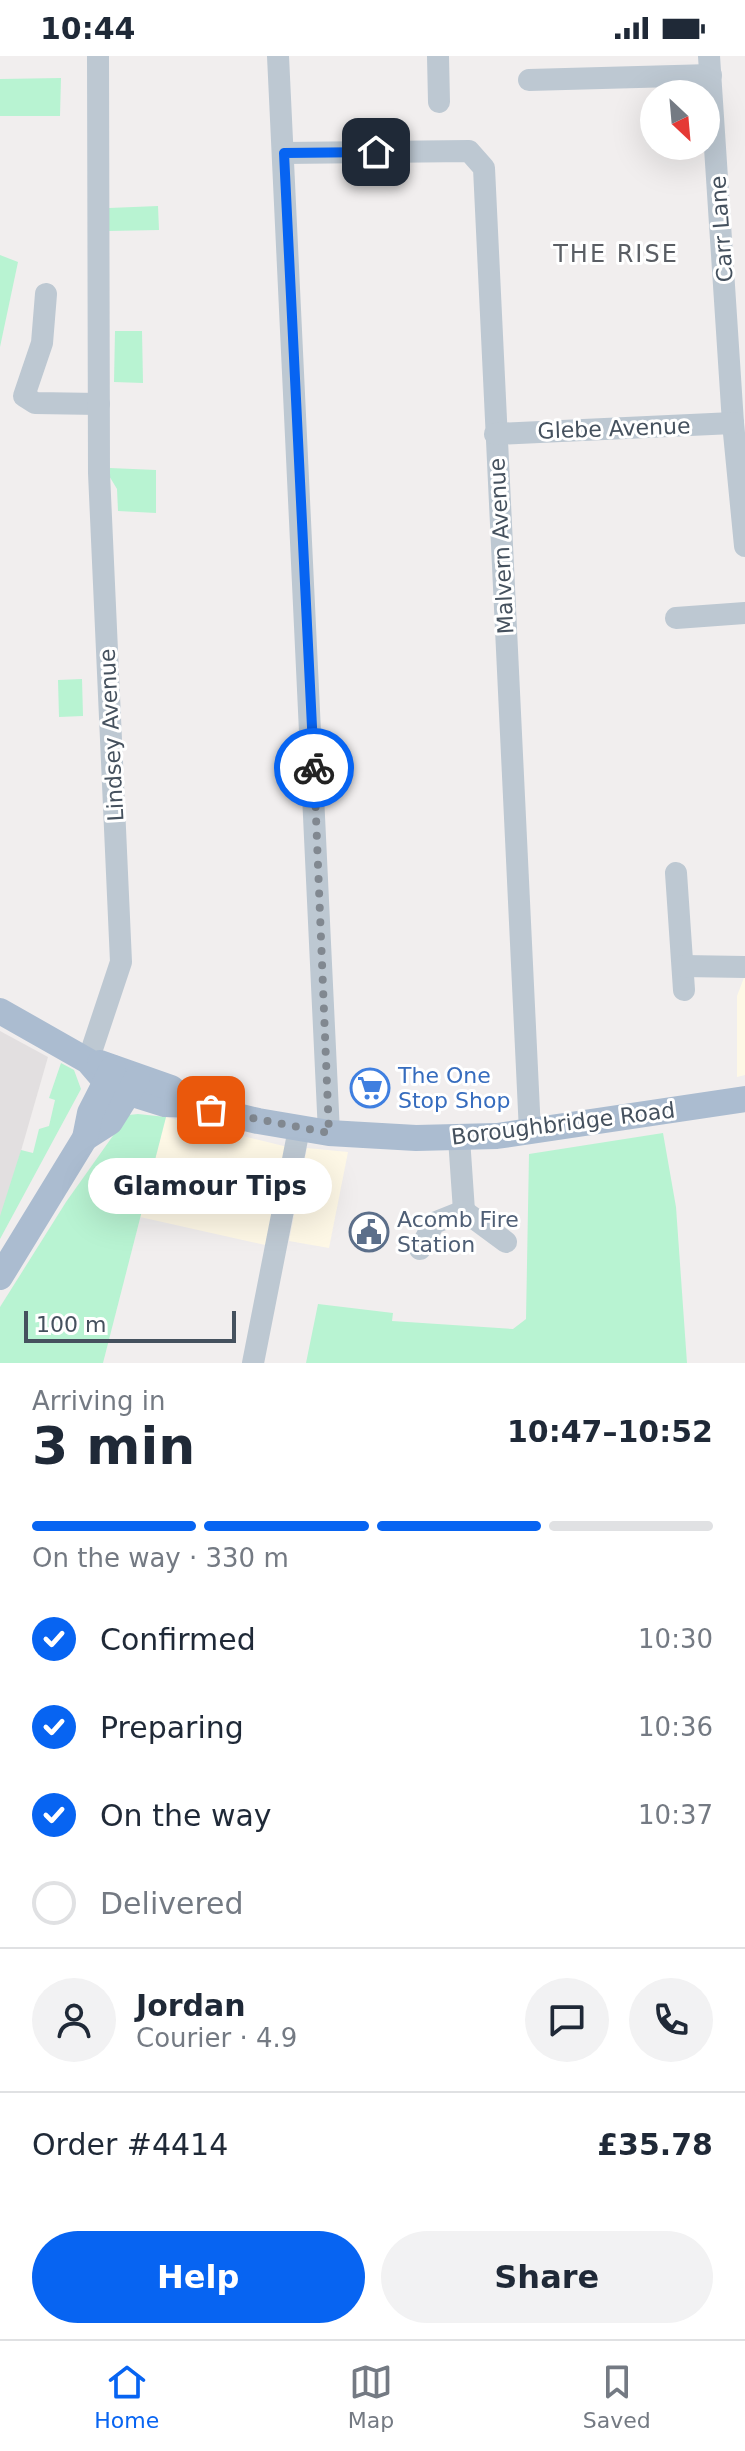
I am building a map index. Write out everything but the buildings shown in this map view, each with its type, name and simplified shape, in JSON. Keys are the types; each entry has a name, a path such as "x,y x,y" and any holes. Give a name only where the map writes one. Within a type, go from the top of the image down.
{"main road":[{"name":"Boroughbridge Road","path":"10,1016 110,1074 135,1084 165,1104 192,1105 329,1133 459,1138 530,1132 745,1099"},
{"path":"0,1277 85,1138 90,1113 110,1074"},
{"path":"85,1138 110,1122 135,1084"}],"street":[{"name":"Lindsey Avenue","path":"88,1061 121,962 103,585 98,56"},
{"path":"278,56 329,1133"},
{"path":"438,56 439,102"},
{"path":"578,56 579,79"},
{"path":"529,80 579,79 710,65"},
{"name":"Carr Lane","path":"710,65 733,423 745,546"},
{"name":"Malvern Avenue","path":"284,153 469,151 484,168 530,1132"},
{"path":"46,294 42,343 17,390 35,403 99,404"},
{"name":"Glebe Avenue","path":"495,434 733,423"},
{"path":"676,618 745,613"},
{"path":"676,873 684,990"},
{"path":"684,966 745,967"},
{"path":"253,1363 299,1129"},
{"path":"459,1138 464,1211 506,1242"},
{"path":"420,1249 434,1223 464,1211"}],"shaded area":[{"path":"745,975 745,1075 737,1077 737,996"},
{"path":"0,1031 48,1057 0,1224"},
{"path":"166,1117 292,1148 270,1246 140,1217"},
{"path":"307,1148 348,1152 329,1248 289,1241"}],"green space":[{"path":"61,78 60,116 0,116 0,79"},
{"path":"158,206 159,230 109,231 109,208"},
{"path":"0,255 18,262 0,347"},
{"path":"115,331 142,331 143,383 114,382"},
{"path":"110,468 156,470 156,513 118,511 117,489 108,474"},
{"path":"82,679 83,716 59,717 58,680"},
{"path":"61,1063 74,1070 81,1089 0,1239 0,1216 21,1150 33,1153 39,1129 49,1126 55,1100 49,1098"},
{"path":"129,1115 166,1117 103,1363 0,1363 0,1307 66,1202 122,1123"},
{"path":"663,1133 676,1207 687,1363 306,1363 318,1304 393,1313 392,1321 513,1329 526,1319 529,1154"}],"way so far":[{"path":"211,1110 329,1133 314,768"}],"place":[{"name":"The One Stop Shop","path":"370,1088"},
{"name":"Glamour Tips","path":"211,1110"},
{"name":"Acomb Fire Station","path":"369,1232"}],"district":[{"name":"THE RISE","path":"616,254"}],"route":[{"path":"314,768 284,153 376,152"}]}
